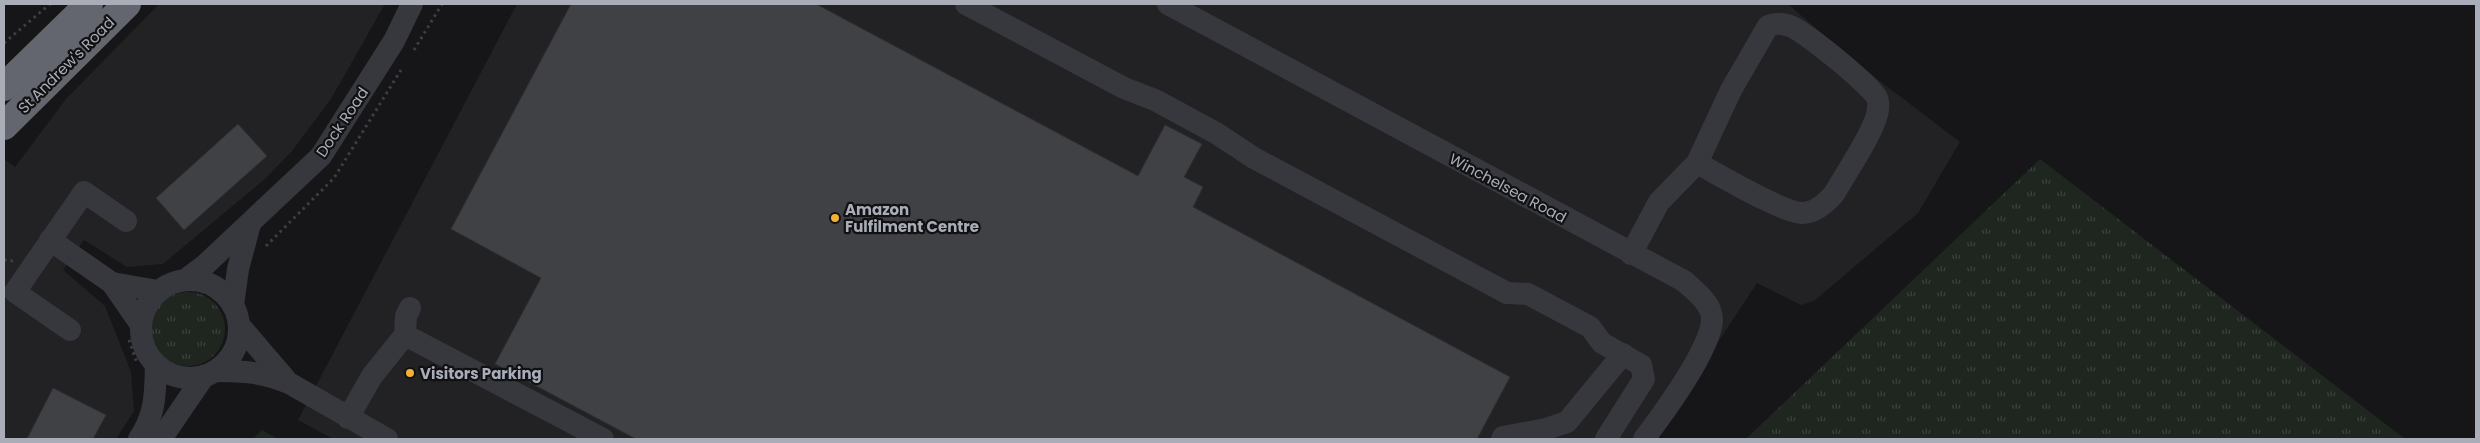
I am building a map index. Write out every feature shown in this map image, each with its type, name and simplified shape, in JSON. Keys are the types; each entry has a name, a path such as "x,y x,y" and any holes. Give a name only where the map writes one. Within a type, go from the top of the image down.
{"highway":[{"name":"St Andrew's Road","path":"4,87 89,4"},
{"name":"St Andrew's Road","path":"4,126 128,4"}],"street":[{"name":"Dock Road","path":"184,280 205,265 321,156 394,41 412,4"},
{"path":"966,4 1124,88 1155,100 1216,133 1254,158 1507,293 1528,294 1590,327 1602,343 1641,365 1644,379 1606,439"},
{"name":"Winchelsea Road","path":"1168,4 1684,281 1701,296 1709,310 1712,321 1702,348 1691,370 1644,439"},
{"path":"1631,254 1659,202 1697,163 1732,90 1768,26 1777,22 1791,26 1814,42 1870,88 1878,99 1878,112 1869,133 1834,194 1816,210 1802,213 1785,209 1697,163"},
{"path":"70,330 15,292 84,192 126,222"},
{"path":"161,439 210,374 231,357 239,336 236,315 238,268 250,224"},
{"path":"50,240 112,283 158,291"},
{"name":"Dock Road","path":"134,328 158,291 170,283 184,280 199,280 213,285 224,294 236,315"},
{"path":"112,283 144,346 155,399 151,419 139,439"},
{"path":"348,418 372,376 405,335 406,316 410,308"},
{"path":"236,315 268,361 289,383"},
{"path":"405,335 603,439"},
{"path":"1502,439 1503,437 1546,429 1567,422 1623,354"},
{"path":"147,365 187,378 210,374 259,372 289,383 387,439"}],"path":[{"path":"4,43 50,4"},
{"path":"4,260 20,262 31,269"},
{"path":"134,328 147,365"}],"shaded area":[{"path":"159,4 385,4 331,99 292,151 265,179 163,264 127,267 84,240 63,270 105,306 131,372 134,411 116,439 4,439 4,159 15,167 66,99"},
{"path":"517,4 1788,4 1851,59 1960,142 1918,213 1814,301 1801,305 1757,283 1654,439 333,439 298,420"}],"green space":[{"path":"2040,159 2405,439 1746,439"},
{"path":"188,292 209,298 219,308 225,329 219,350 209,360 188,366 167,360 157,350 151,329 157,308 167,298"},
{"path":"262,430 278,439 253,439"}],"building":[{"name":"Amazon Fulfilment Centre","path":"571,4 816,4 1138,176 1165,125 1202,144 1184,177 1203,187 1193,207 1510,377 1477,439 636,439 495,364 541,278 451,229"},
{"path":"238,124 267,156 184,230 156,198"},
{"path":"53,388 106,415 93,439 27,439"}],"place":[{"name":"Amazon Fulfilment Centre","path":"835,218"},
{"name":"Visitors Parking","path":"410,373"}]}
